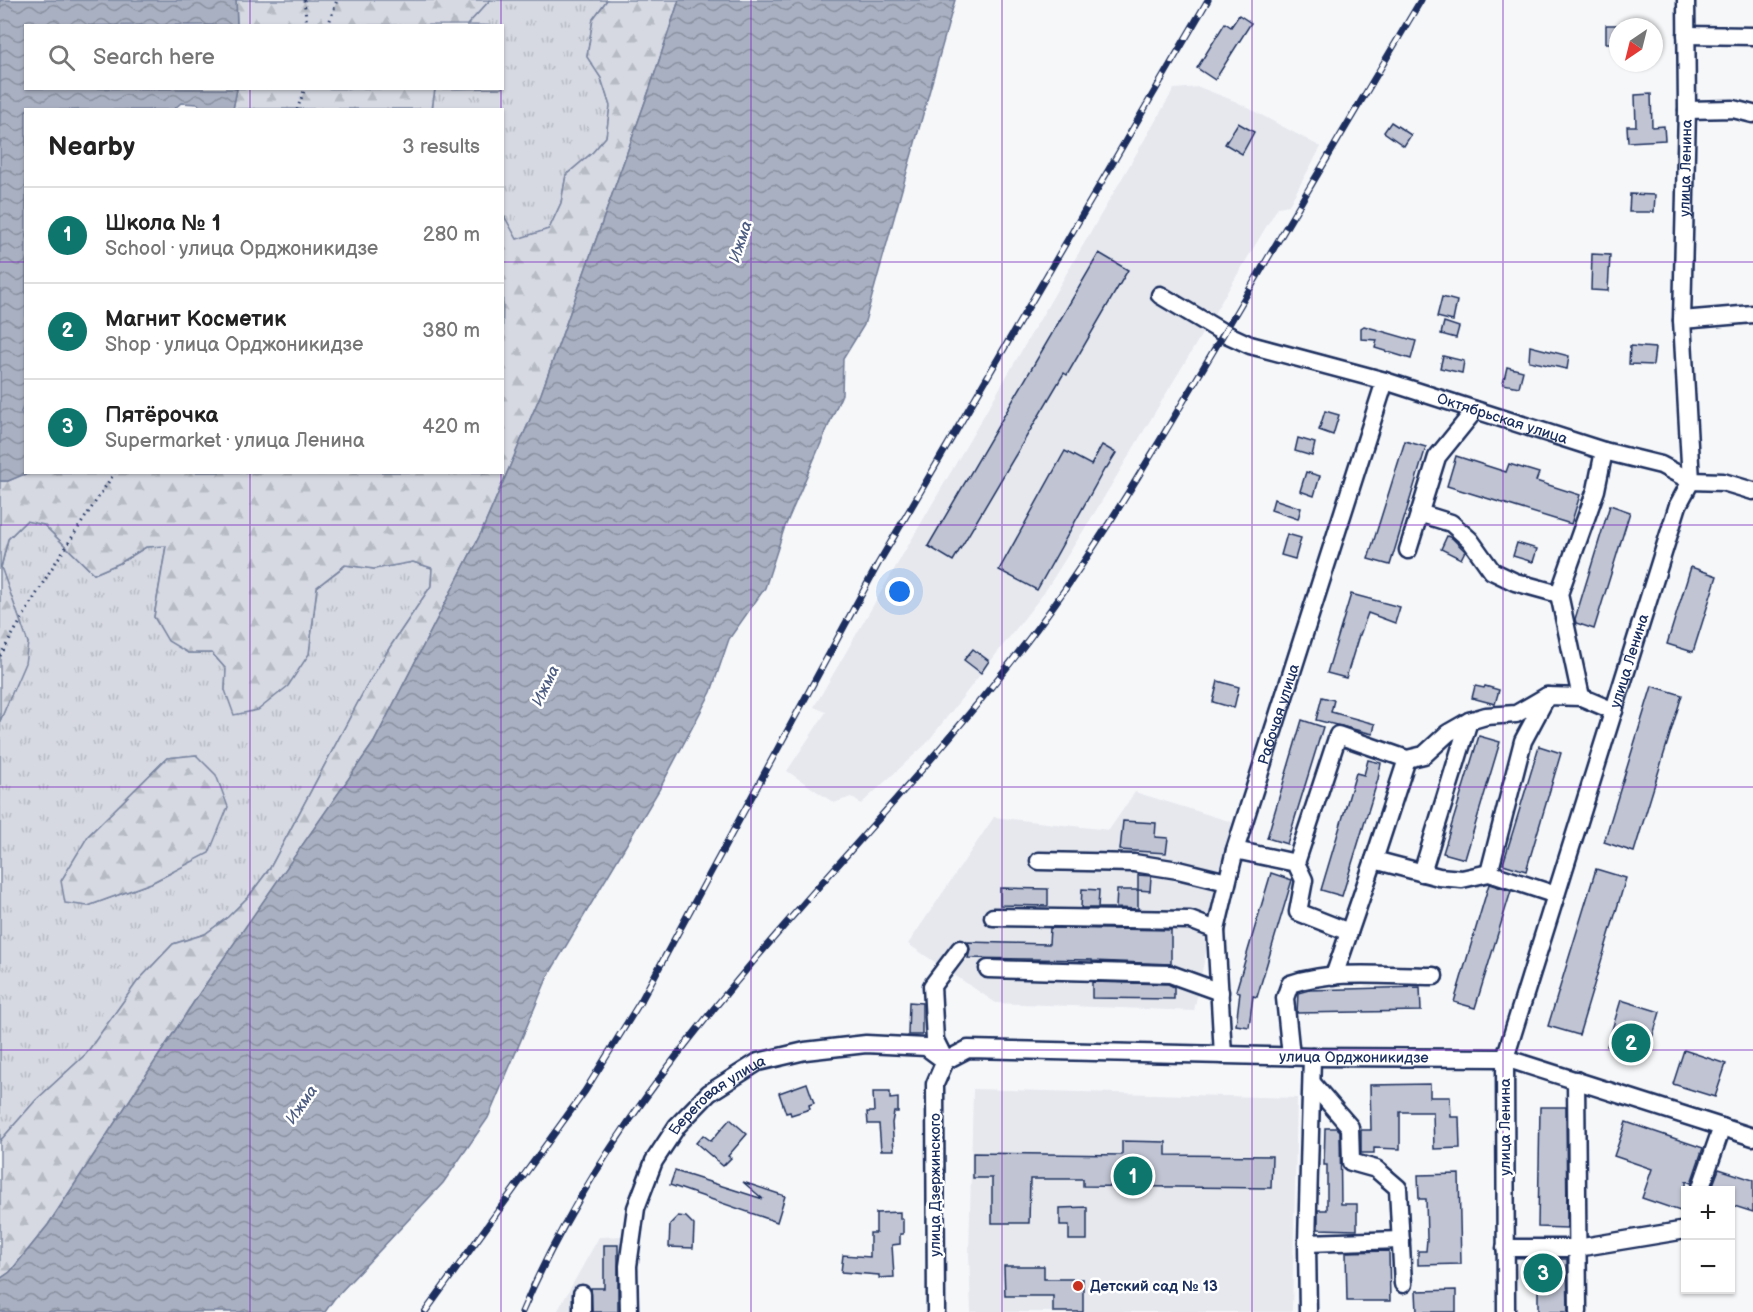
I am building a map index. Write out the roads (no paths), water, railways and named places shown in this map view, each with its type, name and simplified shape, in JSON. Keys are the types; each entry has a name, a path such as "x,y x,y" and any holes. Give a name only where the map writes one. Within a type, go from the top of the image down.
{"street":[{"name":"улица Ленина","path":"1506,1312 1505,1058 1678,505 1691,481 1683,320 1687,110 1686,0"},
{"path":"1686,35 1753,36"},
{"path":"1687,110 1734,109 1753,114"},
{"name":"Октябрьская улица","path":"1160,295 1224,333 1250,345 1385,381 1604,451 1661,465 1691,481 1723,482 1753,491"},
{"path":"1683,320 1753,314"},
{"name":"Рабочая улица","path":"1223,1055 1216,930 1227,882 1235,850 1385,381"},
{"path":"1408,550 1437,457 1475,410"},
{"path":"1581,697 1559,594 1596,490 1604,451"},
{"path":"1419,513 1451,522 1470,540 1492,571 1515,582 1559,594"},
{"path":"1349,932 1298,912 1304,880 1296,863 1338,735 1407,759 1424,755 1448,734 1469,721 1486,716 1516,714 1547,696 1581,697 1614,711"},
{"path":"1489,873 1523,741 1547,696"},
{"path":"1422,873 1469,721"},
{"path":"1334,976 1407,759"},
{"path":"1235,850 1296,863"},
{"path":"1374,860 1438,877 1462,879 1489,873 1556,895"},
{"path":"1039,861 1134,863 1178,870 1227,882"},
{"path":"993,917 1190,920 1216,930"},
{"path":"945,1061 935,1040 933,986 960,949"},
{"path":"988,969 1170,974 1220,992"},
{"path":"1291,1056 1285,998 1290,984 1306,979 1334,976 1434,976"},
{"name":"Береговая улица","path":"629,1312 628,1266 636,1208 654,1161 677,1126 710,1093 758,1062 805,1051 866,1044 926,1047 945,1061"},
{"name":"улица Орджоникидзе","path":"945,1061 968,1049 1312,1057 1505,1058 1753,1137"},
{"path":"1308,1312 1307,1243 1312,1057"},
{"name":"улица Дзержинского","path":"936,1312 935,1084 945,1061"},
{"path":"1576,1080 1578,1312"},
{"path":"1311,1083 1350,1127 1351,1162 1376,1169 1398,1188 1403,1284"},
{"path":"1702,1186 1722,1127"},
{"path":"1505,1248 1577,1248 1681,1231"},
{"path":"1307,1243 1401,1239"},
{"path":"582,1294 582,1312"}],"water":[{"path":"0,0 236,0 237,24 24,24 24,90 237,90 233,108 200,108 198,104 181,103 175,108 24,108 24,405 21,412 24,417 26,474 8,481 0,481"},
{"name":"Ижма","path":"679,0 955,0 864,325 843,359 842,394 784,529 765,588 729,639 711,692 659,790 548,976 488,1118 443,1183 334,1299 325,1312 0,1312 0,1279 10,1272 48,1225 201,991 374,742 482,531 541,394"}],"railway":[{"path":"425,1312 585,1091 642,999 878,564 1208,0"},
{"path":"522,1312 571,1214 629,1122 693,1034 979,702 1070,583 1158,444 1421,0"}],"place":[{"name":"Магнит Косметик","path":"1631,1043"},
{"name":"Школа № 1","path":"1133,1176"},
{"name":"Пятёрочка","path":"1543,1273"},
{"name":"Детский сад № 13","path":"1078,1286"}]}
